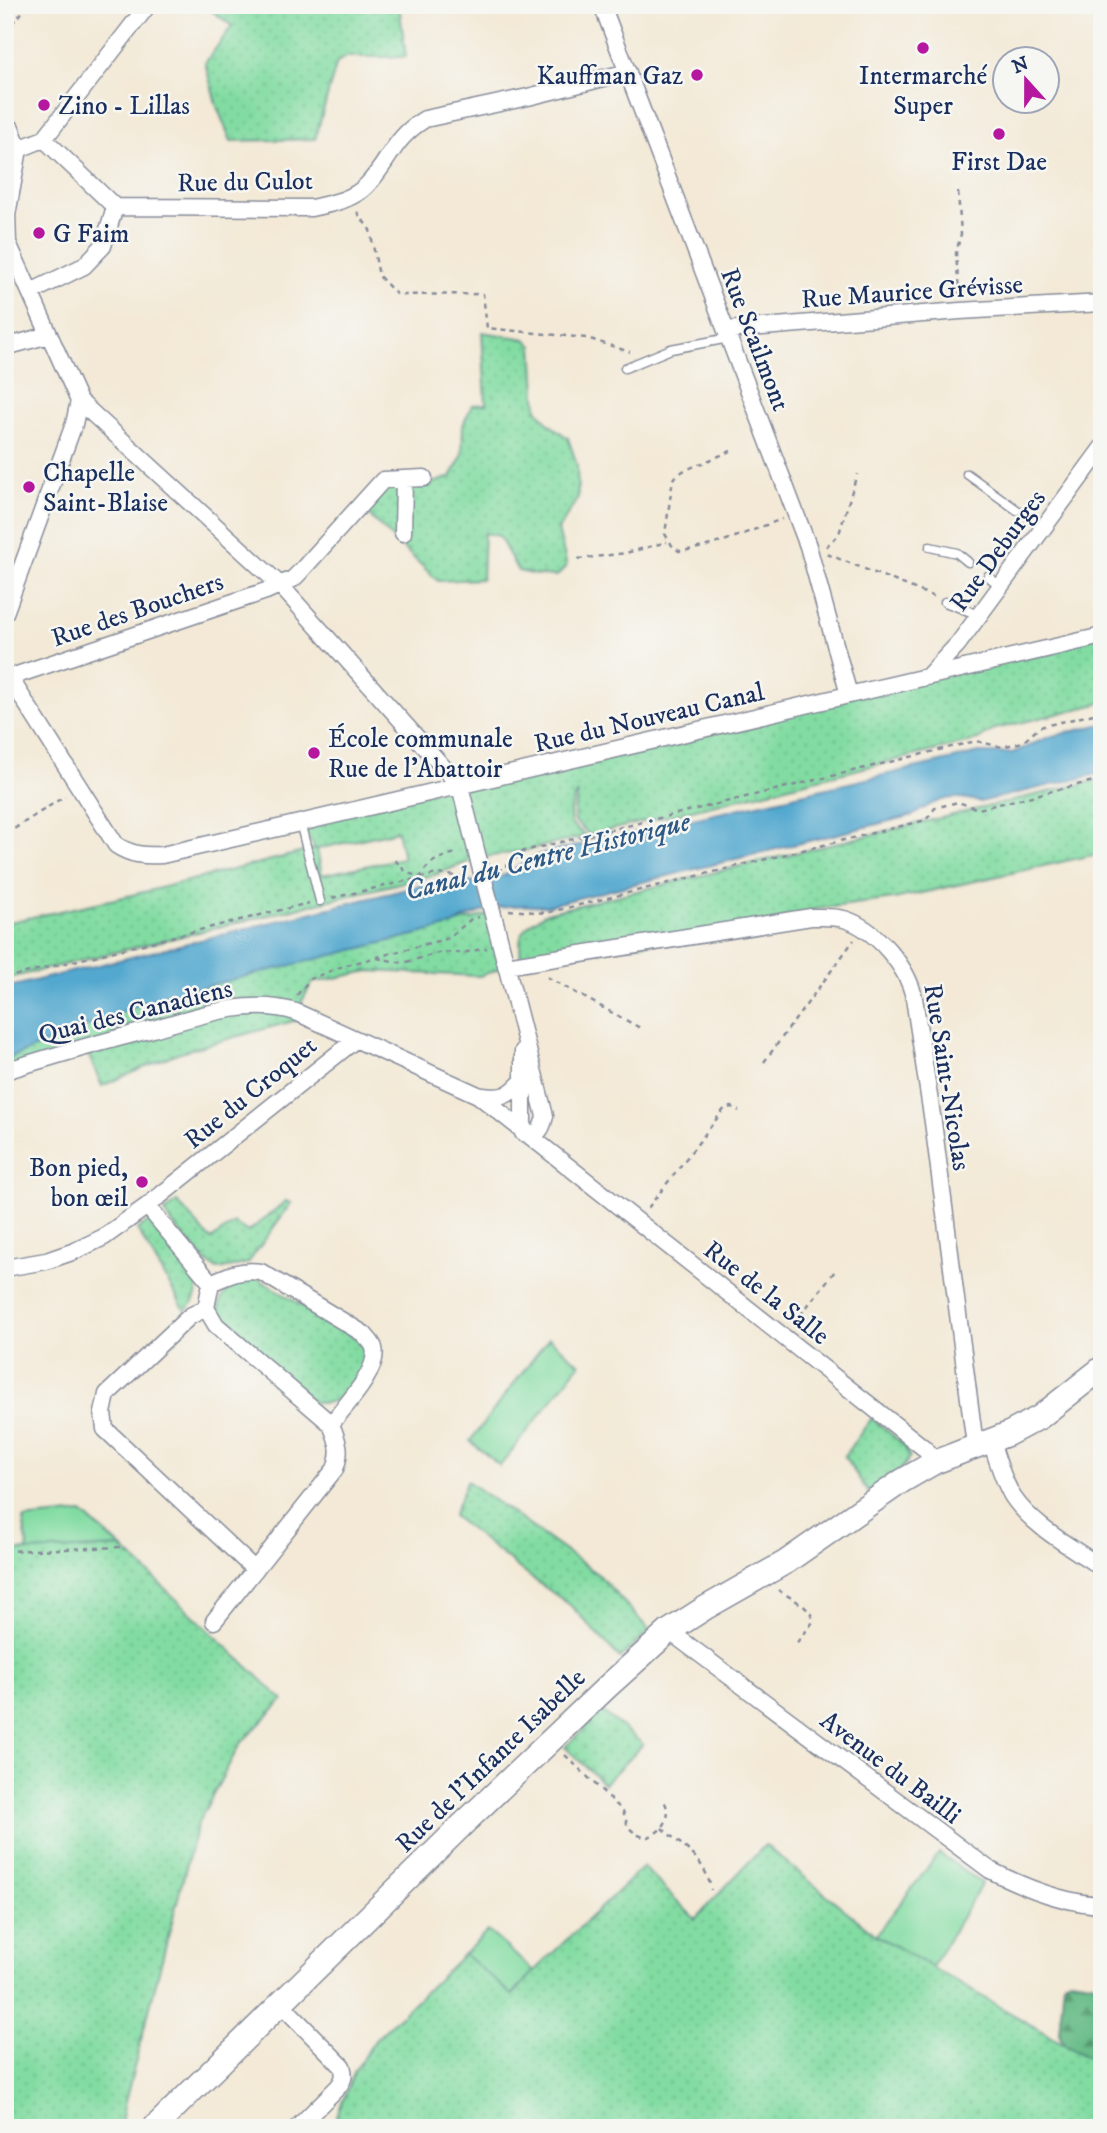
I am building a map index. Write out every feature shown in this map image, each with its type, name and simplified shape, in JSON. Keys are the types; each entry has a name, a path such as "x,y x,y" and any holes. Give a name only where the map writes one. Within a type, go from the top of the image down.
{"street":[{"path":"19,149 44,139 148,5"},
{"name":"Rue Scailmont","path":"602,5 808,547 849,695"},
{"name":"Rue du Culot","path":"115,207 311,208 337,202 367,185 399,140 425,119 628,72"},
{"path":"5,124 12,128 19,149 6,215 11,267 31,292 79,401 279,585 460,786"},
{"path":"31,292 85,266 103,246 115,207 44,139"},
{"name":"Rue Maurice Grévisse","path":"728,334 960,311 1102,303"},
{"path":"5,347 49,335"},
{"path":"5,613 74,424 79,401"},
{"name":"Rue Deburges","path":"926,677 951,652 1001,587 1036,524 1102,448"},
{"name":"Rue des Bouchers","path":"7,678 266,592 293,579 383,480 424,478"},
{"path":"403,533 404,479"},
{"name":"Rue du Nouveau Canal","path":"7,678 116,845 134,854 162,855 1102,636"},
{"name":"Rue de la Salle","path":"460,786 490,921 506,966 552,1141 565,1165"},
{"name":"Rue Saint-Nicolas","path":"506,966 811,917 844,919 870,934 894,957 913,990 983,1443 1022,1509 1044,1528 1102,1568"},
{"name":"Quai des Canadiens","path":"5,1070 85,1046 231,1009 286,1009 355,1040"},
{"name":"Rue de la Salle","path":"522,1034 523,1133 924,1448 935,1462"},
{"name":"Rue du Croquet","path":"5,1268 46,1261 104,1237 147,1206 355,1040 478,1095 523,1133"},
{"path":"478,1095 505,1097 523,1080"},
{"path":"523,1133 538,1133 545,1116"},
{"path":"147,1206 211,1283"},
{"path":"211,1283 236,1272 261,1272 364,1334 374,1345 375,1359 372,1370 331,1424"},
{"path":"211,1283 206,1307 216,1325 331,1424 340,1456 335,1469 214,1621"},
{"path":"206,1307 190,1317 107,1394 103,1413 105,1429 255,1570"},
{"name":"Rue de l'Infante Isabelle","path":"154,2128 550,1741 669,1631 829,1534 902,1481 935,1462 1022,1427 1040,1417 1102,1368"},
{"name":"Avenue du Bailli","path":"669,1631 990,1870 1059,1898 1102,1905"},
{"path":"280,2003 342,2066 344,2073 338,2087 297,2128"}],"lane":[{"path":"625,368 671,349 728,334"},
{"path":"967,474 1017,510"},
{"path":"930,547 957,553 968,562"},
{"path":"988,576 1001,587"},
{"path":"946,602 979,615"},
{"path":"300,822 320,901"}],"path":[{"path":"5,31 29,5"},
{"path":"958,192 961,234 956,253 960,311"},
{"path":"349,197 370,230 379,275 397,295 483,294 487,328 587,338 650,358"},
{"path":"732,451 683,471 673,479 665,534 668,542 679,551 718,543 796,514"},
{"path":"857,474 839,534 821,552 946,602"},
{"path":"578,559 626,553 668,542"},
{"path":"490,872 503,869 524,851 976,741 1002,747 1023,742 1040,727 1102,712"},
{"path":"510,909 546,913 926,820 935,808 958,802 978,809 1102,779"},
{"path":"6,834 79,787"},
{"path":"421,877 425,867 435,859 476,851"},
{"path":"396,860 407,873 421,877"},
{"path":"5,978 421,877 437,874 464,878 477,875"},
{"path":"286,1009 310,979 343,967 449,938 471,919 490,921"},
{"path":"764,1062 863,929"},
{"path":"374,958 403,963 442,952 462,953 500,945"},
{"path":"546,976 642,1029"},
{"path":"638,1221 725,1108 732,1107 739,1111"},
{"path":"783,1337 835,1271"},
{"path":"5,1551 121,1547"},
{"path":"764,1575 770,1584 812,1614 813,1622 795,1645"},
{"path":"550,1741 623,1811 628,1827 636,1834 646,1838 662,1828 669,1817 664,1801"},
{"path":"662,1828 702,1864 709,1879 710,1890"}],"green space":[{"path":"204,5 399,5 406,57 346,57 337,62 315,139 231,141 217,107 205,63 232,26"},
{"path":"482,332 526,339 533,346 537,409 549,424 568,438 577,465 578,498 558,530 567,566 557,576 518,571 499,536 484,533 482,579 438,581 360,507 382,487 433,483 451,477 462,456 463,425 472,405 486,404"},
{"path":"1102,635 1102,703 995,729 978,740 590,835 575,822 574,810 578,794 575,795 570,811 571,824 586,836 524,851 478,858 437,874 5,979 5,923 124,897 315,849 300,822","holes":["397,831 403,858 322,875 317,849"]},
{"path":"1102,779 1102,853 894,899 816,909 811,917 521,963 520,944 523,932 530,923 546,913"},
{"path":"492,914 506,966 480,976 369,971 312,983 296,1012 308,1017 177,1053 102,1086 85,1047 5,1071 5,1060 154,999"},
{"path":"286,1201 291,1203 248,1263 223,1269 206,1262 164,1213 177,1202 211,1240 234,1223 248,1232"},
{"path":"152,1220 194,1272 197,1293 193,1303 185,1311 137,1229"},
{"path":"248,1278 257,1278 357,1339 364,1350 366,1363 351,1386 339,1398 324,1403 314,1402 221,1320 221,1300 235,1284"},
{"path":"549,1338 580,1364 500,1466 470,1441"},
{"path":"872,1418 903,1444 910,1457 903,1467 868,1492 844,1456"},
{"path":"467,1481 600,1576 650,1631 620,1658 570,1605 453,1516"},
{"path":"82,1513 121,1547 28,1551 23,1519"},
{"path":"121,1547 283,1700 240,1744 197,1825 120,2128 5,2128 5,1551"},
{"path":"602,1711 643,1744 604,1784 565,1747"},
{"path":"765,1845 876,1935 1102,2066 1102,2128 332,2128 355,2070 376,2039 464,1954 513,1995 534,1971 643,1867 695,1919"},
{"path":"939,1853 982,1883 932,1967 876,1935"},
{"path":"488,1931 534,1971 512,1995 464,1954"},
{"path":"1071,1979 1102,1984 1102,2066 1064,2044 1059,2033 1064,1982"}],"water":[{"name":"Canal du Centre Historique","path":"1102,724 1102,773 980,802 962,798 946,799 914,815 546,906 520,905 486,910 451,926 154,999 5,1060 5,988 435,882 459,885 505,875 537,855 979,753 1012,753 1049,737"}],"place":[{"name":"Intermarché Super","path":"923,48"},
{"name":"Kauffman Gaz","path":"697,75"},
{"name":"Zino - Lillas","path":"44,105"},
{"name":"First Dae","path":"999,134"},
{"name":"G Faim","path":"39,233"},
{"name":"Chapelle Saint-Blaise","path":"29,487"},
{"name":"École communale Rue de l'Abattoir","path":"314,753"},
{"name":"Bon pied, bon œil","path":"142,1182"}]}
